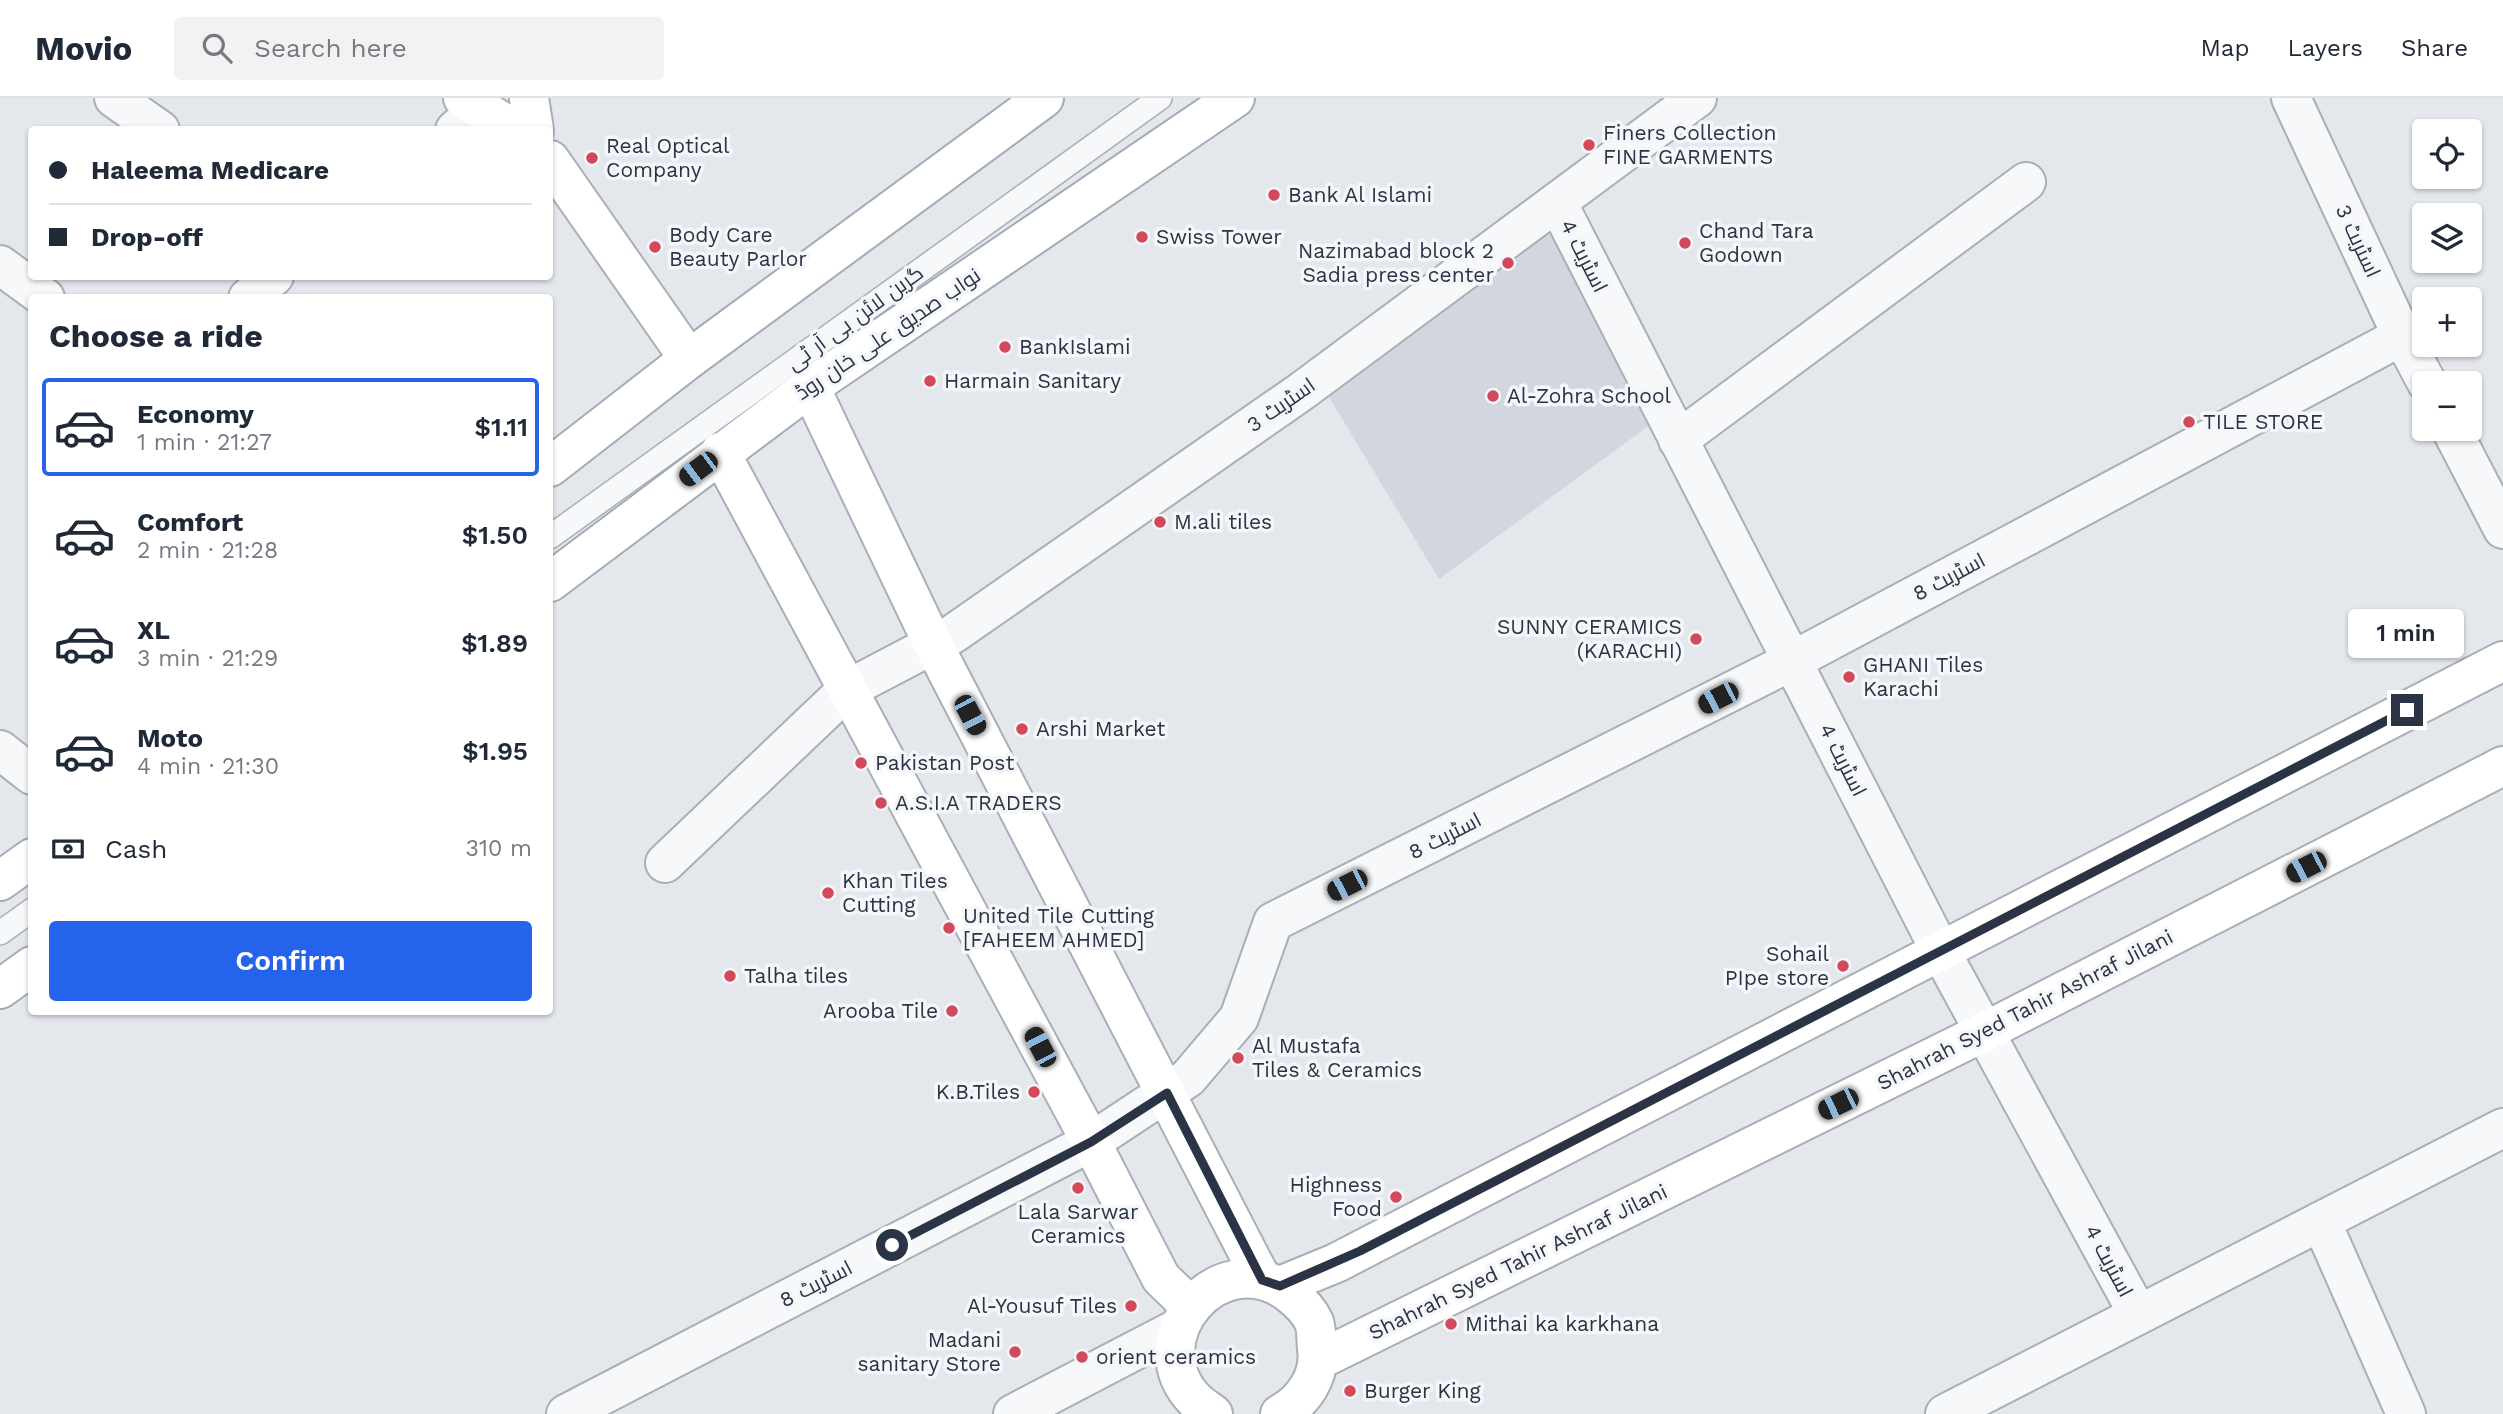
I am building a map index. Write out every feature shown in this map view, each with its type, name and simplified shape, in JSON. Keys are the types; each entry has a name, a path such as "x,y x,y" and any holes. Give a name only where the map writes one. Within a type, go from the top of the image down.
{"street":[{"path":"114,98 154,126"},
{"path":"530,98 534,126"},
{"path":"553,465 689,359 1044,98"},
{"name":"نواب صدیق علی خان روڈ","path":"553,580 810,387 1235,98"},
{"name":"اسٹریٹ 3","path":"665,863 848,689 964,626 1310,385 1697,98"},
{"name":"اسٹریٹ 3","path":"2291,98 2421,371"},
{"path":"466,112 505,126"},
{"path":"553,164 689,359"},
{"path":"1678,440 2026,182"},
{"name":"اسٹریٹ 4","path":"1557,202 1941,952 2138,1314"},
{"path":"0,265 40,294"},
{"path":"253,294 269,280"},
{"name":"اسٹریٹ 8","path":"566,1414 1091,1142 1167,1093 1188,1078 1239,1018 1273,922 1792,661 2403,336"},
{"path":"810,387 933,644 1167,1093 1271,1283 1300,1301 1314,1323 1319,1360 1311,1384 1293,1413"},
{"path":"2457,441 2503,529"},
{"path":"720,452 1184,1317 1175,1353 1180,1378 1195,1401 1213,1414"},
{"path":"1013,1414 1184,1317 1213,1287 1237,1279 1271,1283 1336,1263 2503,661"},
{"path":"0,750 28,772"},
{"name":"Shahrah Syed Tahir Ashraf Jilani","path":"1319,1360 1986,1031 2503,766"},
{"path":"0,881 28,861"},
{"path":"0,989 28,969"},
{"path":"1944,1414 2503,1128"},
{"path":"2321,1221 2406,1414"}],"lane":[{"name":"گرین لائن بی آر ٹی","path":"553,535 1160,98"},
{"path":"0,933 28,913"}],"shaded area":[{"name":"Al-Zohra School","path":"1557,202 1665,414 1439,579 1318,379"}],"place":[{"name":"Finers Collection FINE GARMENTS","path":"1589,145"},
{"name":"Real Optical Company","path":"592,158"},
{"name":"Bank Al Islami","path":"1274,195"},
{"name":"Swiss Tower","path":"1142,237"},
{"name":"Chand Tara Godown","path":"1685,243"},
{"name":"Body Care Beauty Parlor","path":"655,247"},
{"name":"Nazimabad block 2 Sadia press center","path":"1508,263"},
{"name":"BankIslami","path":"1005,347"},
{"name":"Harmain Sanitary","path":"930,381"},
{"name":"Al-Zohra School","path":"1493,396"},
{"name":"TILE STORE","path":"2189,422"},
{"name":"M.ali tiles","path":"1160,522"},
{"name":"SUNNY CERAMICS (KARACHI)","path":"1696,639"},
{"name":"GHANI Tiles Karachi","path":"1849,677"},
{"name":"Arshi Market","path":"1022,729"},
{"name":"Pakistan Post","path":"861,763"},
{"name":"A.S.I.A TRADERS","path":"881,803"},
{"name":"Khan Tiles Cutting","path":"828,893"},
{"name":"United Tile Cutting [FAHEEM AHMED]","path":"949,928"},
{"name":"Sohail PIpe store","path":"1843,966"},
{"name":"Talha tiles","path":"730,976"},
{"name":"Arooba Tile","path":"952,1011"},
{"name":"Al Mustafa Tiles & Ceramics","path":"1238,1058"},
{"name":"K.B.Tiles","path":"1034,1092"},
{"name":"Lala Sarwar Ceramics","path":"1078,1188"},
{"name":"Highness Food","path":"1396,1197"},
{"name":"Al-Yousuf Tiles","path":"1131,1306"},
{"name":"Mithai ka karkhana","path":"1451,1324"},
{"name":"Madani sanitary Store","path":"1015,1352"},
{"name":"orient ceramics","path":"1082,1357"},
{"name":"Burger King","path":"1350,1391"}],"route":[{"path":"892,1245 1091,1142 1167,1093 1262,1280 1280,1286 1360,1251 2407,710"}]}
